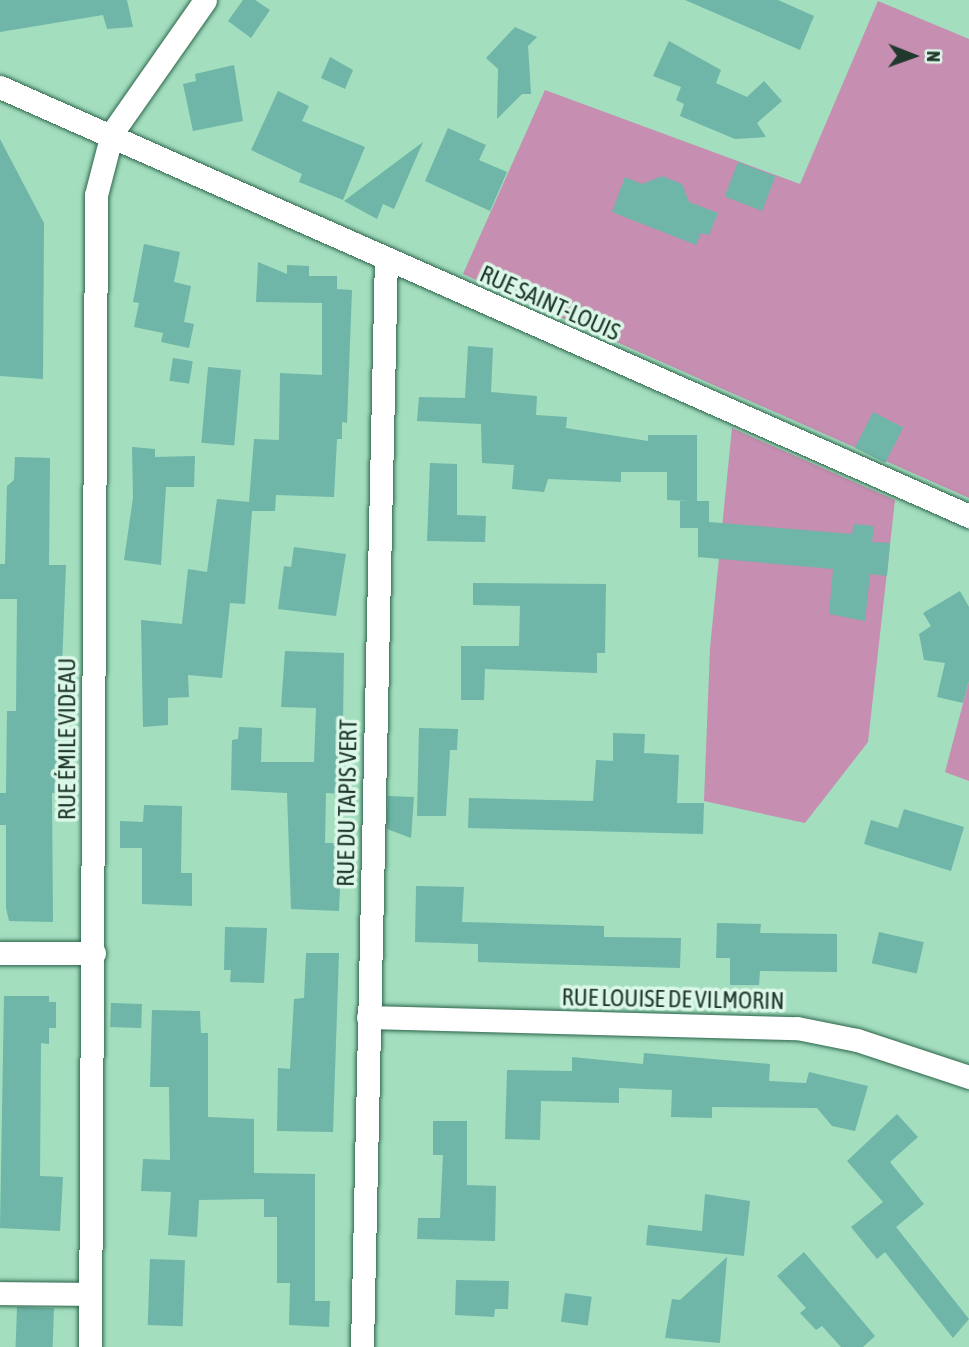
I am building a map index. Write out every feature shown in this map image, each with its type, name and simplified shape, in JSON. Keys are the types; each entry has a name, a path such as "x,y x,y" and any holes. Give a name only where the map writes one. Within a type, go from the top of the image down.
{"street":[{"path":"112,133 205,0"},
{"name":"RUE SAINT-LOUIS","path":"0,87 112,133 386,260 969,516"},
{"name":"RUE ÉMILE VIDEAU","path":"90,1347 96,195 112,133"},
{"name":"RUE DU TAPIS VERT","path":"362,1347 386,260"},
{"path":"0,953 94,953"},
{"name":"RUE LOUISE DE VILMORIN","path":"368,1017 797,1028 857,1041 969,1077"},
{"path":"0,1293 89,1294"}],"shaded area":[{"path":"878,1 969,39 969,498 463,274 545,90 800,184"},
{"path":"732,428 895,500 868,742 805,823 704,801 710,648"},
{"path":"969,681 969,781 945,772"}],"building":[{"path":"0,0 127,0 133,27 107,29 103,15 0,32"},
{"path":"243,0 255,0 270,10 251,38 228,21"},
{"path":"685,0 778,0 814,16 800,50"},
{"path":"515,27 537,37 528,46 531,94 522,94 497,119 498,69 486,58"},
{"path":"669,41 721,70 716,83 747,97 764,81 782,101 757,123 766,137 735,139 680,116 684,104 676,100 681,87 653,76"},
{"path":"330,57 353,70 345,89 321,78"},
{"path":"234,65 243,121 193,131 183,84 196,81 195,74"},
{"path":"278,91 309,106 302,121 365,147 343,200 299,182 302,174 251,150"},
{"path":"448,128 486,145 479,160 507,172 490,211 425,181"},
{"path":"0,139 44,223 43,379 0,376"},
{"path":"423,142 394,209 383,204 377,219 344,201"},
{"path":"738,162 775,176 762,211 725,197"},
{"path":"662,176 682,184 689,202 718,213 709,235 701,233 696,245 612,212 625,177 642,184"},
{"path":"144,244 180,252 174,282 191,286 184,322 194,324 189,348 161,342 163,333 134,327 139,303 133,302"},
{"path":"258,262 287,274 287,265 309,266 309,276 337,276 337,289 352,290 347,423 342,422 342,439 337,439 334,497 276,495 275,511 252,511 245,604 230,603 222,678 188,675 189,697 168,698 168,725 143,727 141,620 182,624 188,569 207,572 217,499 249,502 254,439 279,440 280,373 322,375 322,303 256,302"},
{"path":"468,346 493,348 491,392 537,396 536,415 567,417 566,428 648,441 648,435 697,435 697,501 709,501 709,522 852,534 854,524 874,526 872,542 890,543 887,576 870,574 865,621 829,614 833,569 698,557 698,528 680,528 680,501 692,501 667,500 667,472 621,472 621,482 548,479 544,492 512,489 514,465 482,463 481,424 417,421 419,397 465,398"},
{"path":"173,358 193,361 189,384 169,381"},
{"path":"208,367 241,370 234,446 201,443"},
{"path":"873,412 903,427 885,463 855,448"},
{"path":"132,447 155,449 155,457 195,456 194,487 166,487 161,565 124,560 133,498"},
{"path":"15,457 50,458 49,565 66,565 57,793 52,793 53,922 9,921 6,908 6,825 0,825 0,793 6,793 7,711 16,711 17,599 0,599 0,564 5,564 7,486 14,480"},
{"path":"430,463 457,464 457,515 486,516 485,542 427,541"},
{"path":"294,547 346,554 336,616 278,609 284,566 291,567"},
{"path":"473,583 606,584 605,653 597,653 597,673 485,669 484,700 461,700 461,646 519,646 520,606 473,605"},
{"path":"960,591 969,607 969,681 963,703 937,697 945,663 924,660 919,634 931,626 923,613"},
{"path":"285,651 344,653 342,794 326,793 325,843 342,843 339,911 291,909 287,793 231,790 232,740 238,739 239,727 262,728 261,762 314,762 316,708 281,707"},
{"path":"419,728 458,729 457,750 450,750 446,816 417,816"},
{"path":"613,733 645,734 644,753 679,755 677,803 704,803 703,834 468,828 469,798 593,801 596,760 613,761"},
{"path":"388,796 414,797 411,838 387,829"},
{"path":"144,805 182,806 181,873 192,873 192,906 142,904 142,848 120,848 120,821 143,822"},
{"path":"904,809 964,827 951,871 864,844 871,820 898,828"},
{"path":"416,886 464,887 462,922 604,926 604,937 681,938 680,968 478,962 478,944 415,942"},
{"path":"717,923 761,924 760,933 837,934 837,972 760,971 759,985 730,985 730,958 716,958"},
{"path":"225,927 267,928 264,983 230,982 231,970 224,970"},
{"path":"879,932 924,942 917,974 872,963"},
{"path":"306,953 339,953 333,1132 277,1131 278,1068 290,1069 294,999 304,998"},
{"path":"4,996 49,996 49,1002 56,1002 56,1028 49,1028 49,1044 41,1043 40,1176 63,1177 60,1231 0,1228"},
{"path":"111,1003 142,1004 141,1028 110,1027"},
{"path":"152,1010 200,1011 201,1033 208,1033 208,1117 254,1119 254,1173 315,1174 315,1301 330,1301 329,1327 289,1325 290,1283 277,1283 277,1217 264,1217 264,1199 199,1200 197,1237 168,1235 171,1192 141,1191 143,1159 170,1160 169,1087 150,1087"},
{"path":"644,1053 770,1064 769,1081 806,1083 809,1072 868,1086 855,1131 832,1126 817,1108 712,1107 712,1118 671,1117 672,1090 619,1088 619,1103 541,1101 540,1140 505,1139 507,1070 572,1071 572,1057 643,1064"},
{"path":"897,1114 918,1137 890,1162 924,1204 896,1227 969,1319 953,1338 885,1252 877,1259 851,1227 883,1202 847,1161"},
{"path":"433,1121 467,1121 467,1185 496,1186 495,1241 417,1239 418,1218 440,1218 443,1155 433,1155"},
{"path":"705,1194 750,1201 744,1256 646,1245 648,1225 702,1231"},
{"path":"804,1252 875,1336 863,1347 841,1347 822,1326 816,1330 800,1313 806,1308 777,1276"},
{"path":"727,1257 720,1343 665,1338 672,1299 680,1300"},
{"path":"150,1259 185,1260 183,1326 148,1325"},
{"path":"456,1280 509,1281 508,1309 495,1309 494,1317 455,1315"},
{"path":"565,1293 592,1297 588,1325 561,1322"},
{"path":"17,1307 54,1308 53,1347 16,1347"}]}
